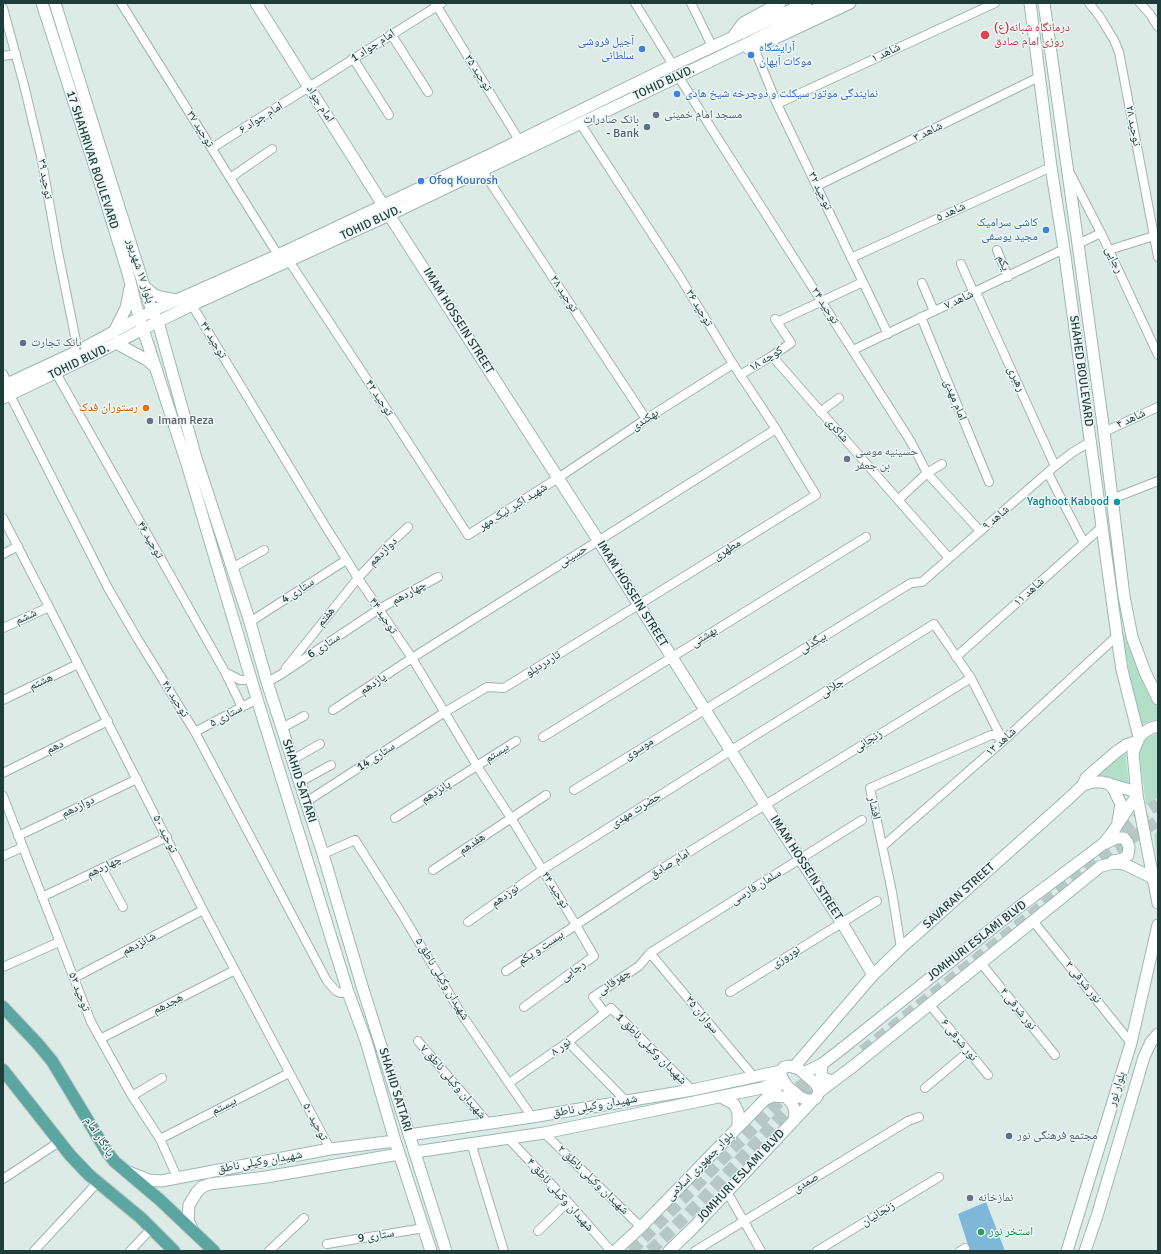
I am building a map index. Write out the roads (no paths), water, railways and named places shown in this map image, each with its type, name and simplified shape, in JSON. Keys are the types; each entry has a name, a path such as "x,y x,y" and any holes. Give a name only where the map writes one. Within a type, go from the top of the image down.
{"main road":[{"name":"17 SHAHRIVAR BOULEVARD","path":"42,3 101,186 143,329"},
{"name":"بلوار ۱۷ شهریور","path":"55,3 152,311"},
{"name":"امام جواد","path":"256,3 386,210"},
{"path":"733,37 743,23 780,3"},
{"name":"TOHID BLVD.","path":"5,387 56,373 192,305 289,261 519,140 712,46 806,3"},
{"path":"752,45 829,3"},
{"path":"752,45 850,3"},
{"name":"SHAHED BOULEVARD","path":"1030,3 1051,167 1103,526 1117,636 1122,670 1138,739"},
{"name":"SHAHED BOULEVARD","path":"1044,3 1104,432 1124,596 1132,637 1145,672 1158,699"},
{"name":"TOHID BLVD.","path":"5,387 78,351 139,317 176,300 278,255 482,170 740,47 752,45"},
{"name":"IMAM HOSSEIN STREET","path":"386,210 598,540 730,751 842,923 873,975"},
{"path":"114,332 126,308 129,278 132,274 136,274 139,269"},
{"path":"145,287 160,297 176,300"},
{"name":"SHAHID SATTARI","path":"152,311 158,322 164,349 196,458 250,622 267,682 323,854 362,986 446,1251"},
{"path":"164,349 168,327 179,312"},
{"name":"SHAHID SATTARI","path":"143,329 187,464 251,680 348,992 366,1041 399,1154 431,1251"},
{"path":"116,343 147,360 156,368"},
{"path":"1145,672 1158,680"},
{"name":"SAVARAN STREET","path":"799,1070 873,975 901,948 1083,785 1086,778 1116,752 1138,739 1146,730 1158,726"},
{"path":"1138,739 1133,753 1137,794 1158,903"},
{"path":"1083,785 1093,782 1108,783 1137,794"},
{"path":"1108,783 1114,788 1121,804 1117,825"},
{"name":"JOMHURI ESLAMI BLVD","path":"782,1077 784,1067 789,1066 799,1070 822,1064 1013,912 1103,844 1112,833 1137,794"},
{"path":"1101,866 1110,861 1123,859 1128,855 1129,850 1127,842 1124,838 1116,838 1103,844"},
{"path":"1101,866 1115,863 1124,864 1155,885"},
{"name":"JOMHURI ESLAMI BLVD","path":"669,1251 694,1227 816,1096 1101,866"},
{"name":"بلوار نور","path":"1068,1251 1131,1043 1158,925"},
{"path":"348,992 362,986"},
{"name":"یادگار امام","path":"3,1008 38,1042 52,1061 107,1152 115,1162 160,1200 214,1251"},
{"name":"بلوار نور","path":"1085,1251 1097,1216 1144,1057 1158,1034"},
{"path":"822,1064 822,1074 824,1078 831,1081 836,1079"},
{"path":"782,1077 792,1091 800,1097 807,1100 816,1096 816,1084 799,1070"},
{"path":"4,1072 70,1155 98,1182 152,1228 174,1251"},
{"name":"شهیدان وکیلی ناطق","path":"409,1135 532,1117 625,1100 692,1090 754,1077 782,1077"},
{"name":"شهیدان وکیلی ناطق","path":"415,1152 544,1133 721,1097 762,1088 782,1077"},
{"name":"بلوار جمهوری اسلامی","path":"616,1251 765,1099 782,1077"},
{"path":"765,1099 773,1096 786,1097 792,1103 795,1111 794,1120"},
{"path":"721,1097 734,1104 738,1112 738,1126"},
{"name":"شهیدان وکیلی ناطق","path":"126,1171 149,1180 161,1181 330,1150 395,1141"},
{"path":"369,1145 373,1151 372,1157 369,1160"},
{"name":"شهیدان وکیلی ناطق","path":"193,1231 188,1220 189,1205 202,1187 210,1184 266,1177 399,1154"}],"street":[{"name":"توحید ۳۷","path":"120,3 278,255"},
{"path":"635,3 673,65"},
{"path":"691,3 712,46"},
{"name":"شاهد ۱","path":"777,104 995,3"},
{"name":"توحید ۲۸","path":"1090,3 1114,40 1119,52 1156,236 1158,257"},
{"path":"1140,3 1150,14 1158,27"},
{"name":"امام جواد 1","path":"309,87 438,4"},
{"name":"توحید ۳۵","path":"438,4 519,140"},
{"name":"توحید ۳۹","path":"3,8 41,156 78,351"},
{"path":"391,34 428,92"},
{"name":"توحید ۳۲","path":"752,45 777,104 888,334"},
{"path":"3,56 16,54"},
{"path":"353,58 389,115"},
{"name":"توحید ۳۴","path":"678,76 911,442 927,473 980,531"},
{"name":"شاهد ۳","path":"817,186 1039,77"},
{"name":"امام جواد ۶","path":"212,148 309,87"},
{"name":"توحید ۳۶","path":"580,123 680,277 816,495"},
{"path":"230,178 272,149"},
{"name":"شاهد ۵","path":"851,258 1051,167"},
{"name":"رجایی","path":"1067,167 1101,233 1158,355"},
{"name":"توحید ۳۸","path":"482,170 646,419"},
{"path":"1078,244 1101,233"},
{"path":"1109,250 1156,236"},
{"name":"یکم","path":"997,250 1008,277"},
{"name":"شاهد ۷","path":"853,350 1064,250"},
{"name":"توحید ۴۲","path":"289,261 468,535"},
{"name":"رهبری","path":"962,264 1055,466"},
{"path":"821,300 863,282"},
{"path":"922,283 934,311"},
{"name":"کوچه ۱۸","path":"740,375 792,343 776,320 821,300"},
{"name":"توحید ۴۴","path":"192,305 346,560 412,658 576,925"},
{"name":"امام مهدی","path":"921,317 989,482"},
{"name":"شاکری","path":"772,356 949,558"},
{"name":"بهکندی","path":"558,478 646,419 733,364"},
{"name":"توحید ۴۶","path":"56,373 225,672 242,707"},
{"name":"توحید ۴۸","path":"5,387 108,588 195,732 327,981 336,991 341,993 348,992"},
{"path":"820,412 839,398"},
{"name":"شاهد ۴","path":"1104,432 1158,407"},
{"name":"حسینی","path":"412,658 776,429"},
{"name":"شاهد ۹","path":"922,582 1048,474 1055,466 1073,452 1090,442"},
{"path":"898,500 927,473 942,464"},
{"path":"1048,474 1084,543"},
{"name":"شهید اکبر نیک مهر","path":"468,535 558,478"},
{"path":"1112,498 1158,481"},
{"name":"مطهری","path":"639,605 816,495"},
{"name":"توحید ۵۰","path":"3,518 108,721 203,910 330,1150"},
{"name":"شاهد ۱۱","path":"956,657 1103,526"},
{"name":"دوازدهم","path":"358,578 408,527"},
{"name":"بهشتی","path":"543,737 866,537"},
{"path":"3,554 18,546"},
{"path":"232,568 264,550"},
{"name":"ستاری 4","path":"250,622 346,560"},
{"name":"چهاردهم","path":"379,610 438,577"},
{"name":"هفتم","path":"280,675 358,578"},
{"name":"بیگدلی","path":"705,709 911,583 922,582"},
{"name":"تاردردیلو","path":"445,712 487,687 504,688 639,605"},
{"name":"ششم","path":"3,628 49,607"},
{"name":"ستاری 6","path":"267,682 379,610"},
{"name":"جلالی","path":"730,751 934,624 956,657"},
{"name":"شاهد ۱۳","path":"882,846 1003,741 1117,636"},
{"path":"956,657 971,678 1003,741"},
{"name":"یازدهم","path":"333,710 412,658"},
{"name":"هشتم","path":"3,700 78,664"},
{"path":"225,672 240,680 251,680"},
{"name":"زنجانی","path":"765,805 971,678"},
{"name":"ستاری ۵","path":"195,732 257,699"},
{"name":"موسوی","path":"574,790 705,709"},
{"name":"ستاری 14","path":"306,802 445,712"},
{"path":"282,728 304,716"},
{"name":"دهم","path":"3,773 108,721"},
{"name":"افشار","path":"901,948 892,892 870,788 991,735 996,735 1003,741"},
{"name":"بیستم","path":"477,766 516,740"},
{"path":"292,760 320,744"},
{"name":"حضرت مهدی","path":"542,870 730,751"},
{"path":"300,782 330,765"},
{"name":"پانزدهم","path":"395,818 477,766"},
{"name":"دوازدهم","path":"18,836 137,778"},
{"name":"هفدهم","path":"433,870 546,795"},
{"name":"توحید ۵۲","path":"3,796 91,1022 132,1096 160,1139 178,1177"},
{"name":"امام صادق","path":"576,925 765,805"},
{"name":"سلمان فارسی","path":"650,953 862,820"},
{"name":"چهاردهم","path":"42,897 167,837"},
{"name":"شهیدان وکیلی ناطق ۵","path":"323,854 355,840 402,914 462,1015 532,1117"},
{"path":"3,856 23,847"},
{"path":"102,868 123,907"},
{"name":"نوزدهم","path":"468,922 542,870"},
{"name":"نوروزی","path":"730,992 877,901"},
{"name":"شانزدهم","path":"74,978 203,910"},
{"name":"نور شرقی ۲","path":"1033,922 1131,1043"},
{"name":"رجایی","path":"524,1007 594,956 576,925"},
{"name":"بیست و یکم","path":"506,971 576,925"},
{"path":"3,967 59,942"},
{"name":"چهرقانی","path":"608,1011 592,997 639,966 650,953"},
{"name":"سواران ۳۵","path":"650,953 754,1077"},
{"name":"نور شرقی ۴","path":"981,964 1055,1055"},
{"name":"هجدهم","path":"100,1039 235,970"},
{"name":"نور شرقی ۶","path":"929,1004 988,1075"},
{"name":"نور ۸","path":"509,1083 568,1042 608,1011"},
{"name":"شهیدان وکیلی ناطق 1","path":"608,1011 692,1090"},
{"name":"شهیدان وکیلی ناطق ۷","path":"418,1041 488,1123"},
{"path":"568,1042 625,1100"},
{"path":"925,1088 968,1052"},
{"name":"بیستم","path":"160,1139 288,1073"},
{"path":"132,1096 162,1078"},
{"name":"صمدی","path":"695,1251 908,1121 919,1117"},
{"name":"شهیدان وکیلی ناطق ٢","path":"544,1133 641,1227"},
{"name":"شهیدان وکیلی ناطق ۴","path":"508,1138 568,1202 611,1251"},
{"path":"3,1179 59,1142"},
{"path":"471,1143 504,1251"},
{"name":"زنجانیان","path":"817,1251 939,1177"},
{"path":"34,1251 98,1182"},
{"path":"727,1192 761,1251"},
{"path":"538,1231 568,1202"},
{"path":"269,1251 304,1218"},
{"path":"130,1251 152,1228"},
{"name":"ستاری 9","path":"327,1244 424,1228"}],"water":[{"name":"استخر نور","path":"986,1202 1005,1251 970,1251 958,1214"}],"tunnel":[{"path":"1108,842 1158,804"},
{"path":"863,1051 1104,856 1158,821"},
{"path":"631,1251 779,1102 818,1073"},
{"path":"650,1251 702,1200 787,1110 826,1081"}],"place":[{"name":"(ع)درمانگاه شبانه روزی امام صادق","path":"985,35"},
{"name":"آجیل فروشی سلطانی","path":"642,49"},
{"name":"آرایشگاه موکات آیهان","path":"751,55"},
{"name":"نمایندگی موتور سیکلت و دوچرخه شیخ هادی","path":"677,94"},
{"name":"مسجد امام خمینی","path":"656,115"},
{"name":"بانک صادرات - Bank","path":"647,127"},
{"name":"Ofoq Kourosh","path":"421,181"},
{"name":"کاشی سرامیک مجید یوسفی","path":"1046,230"},
{"name":"بانک تجارت","path":"23,343"},
{"name":"رستوران فدک","path":"146,408"},
{"name":"Imam Reza","path":"150,421"},
{"name":"حسینیه موسی بن جعفر","path":"847,459"},
{"name":"Yaghoot Kabood","path":"1117,502"},
{"name":"مجتمع فرهنگی نور","path":"1009,1136"},
{"name":"نمازخانه","path":"970,1198"},
{"name":"استخر نور","path":"981,1232"}]}
